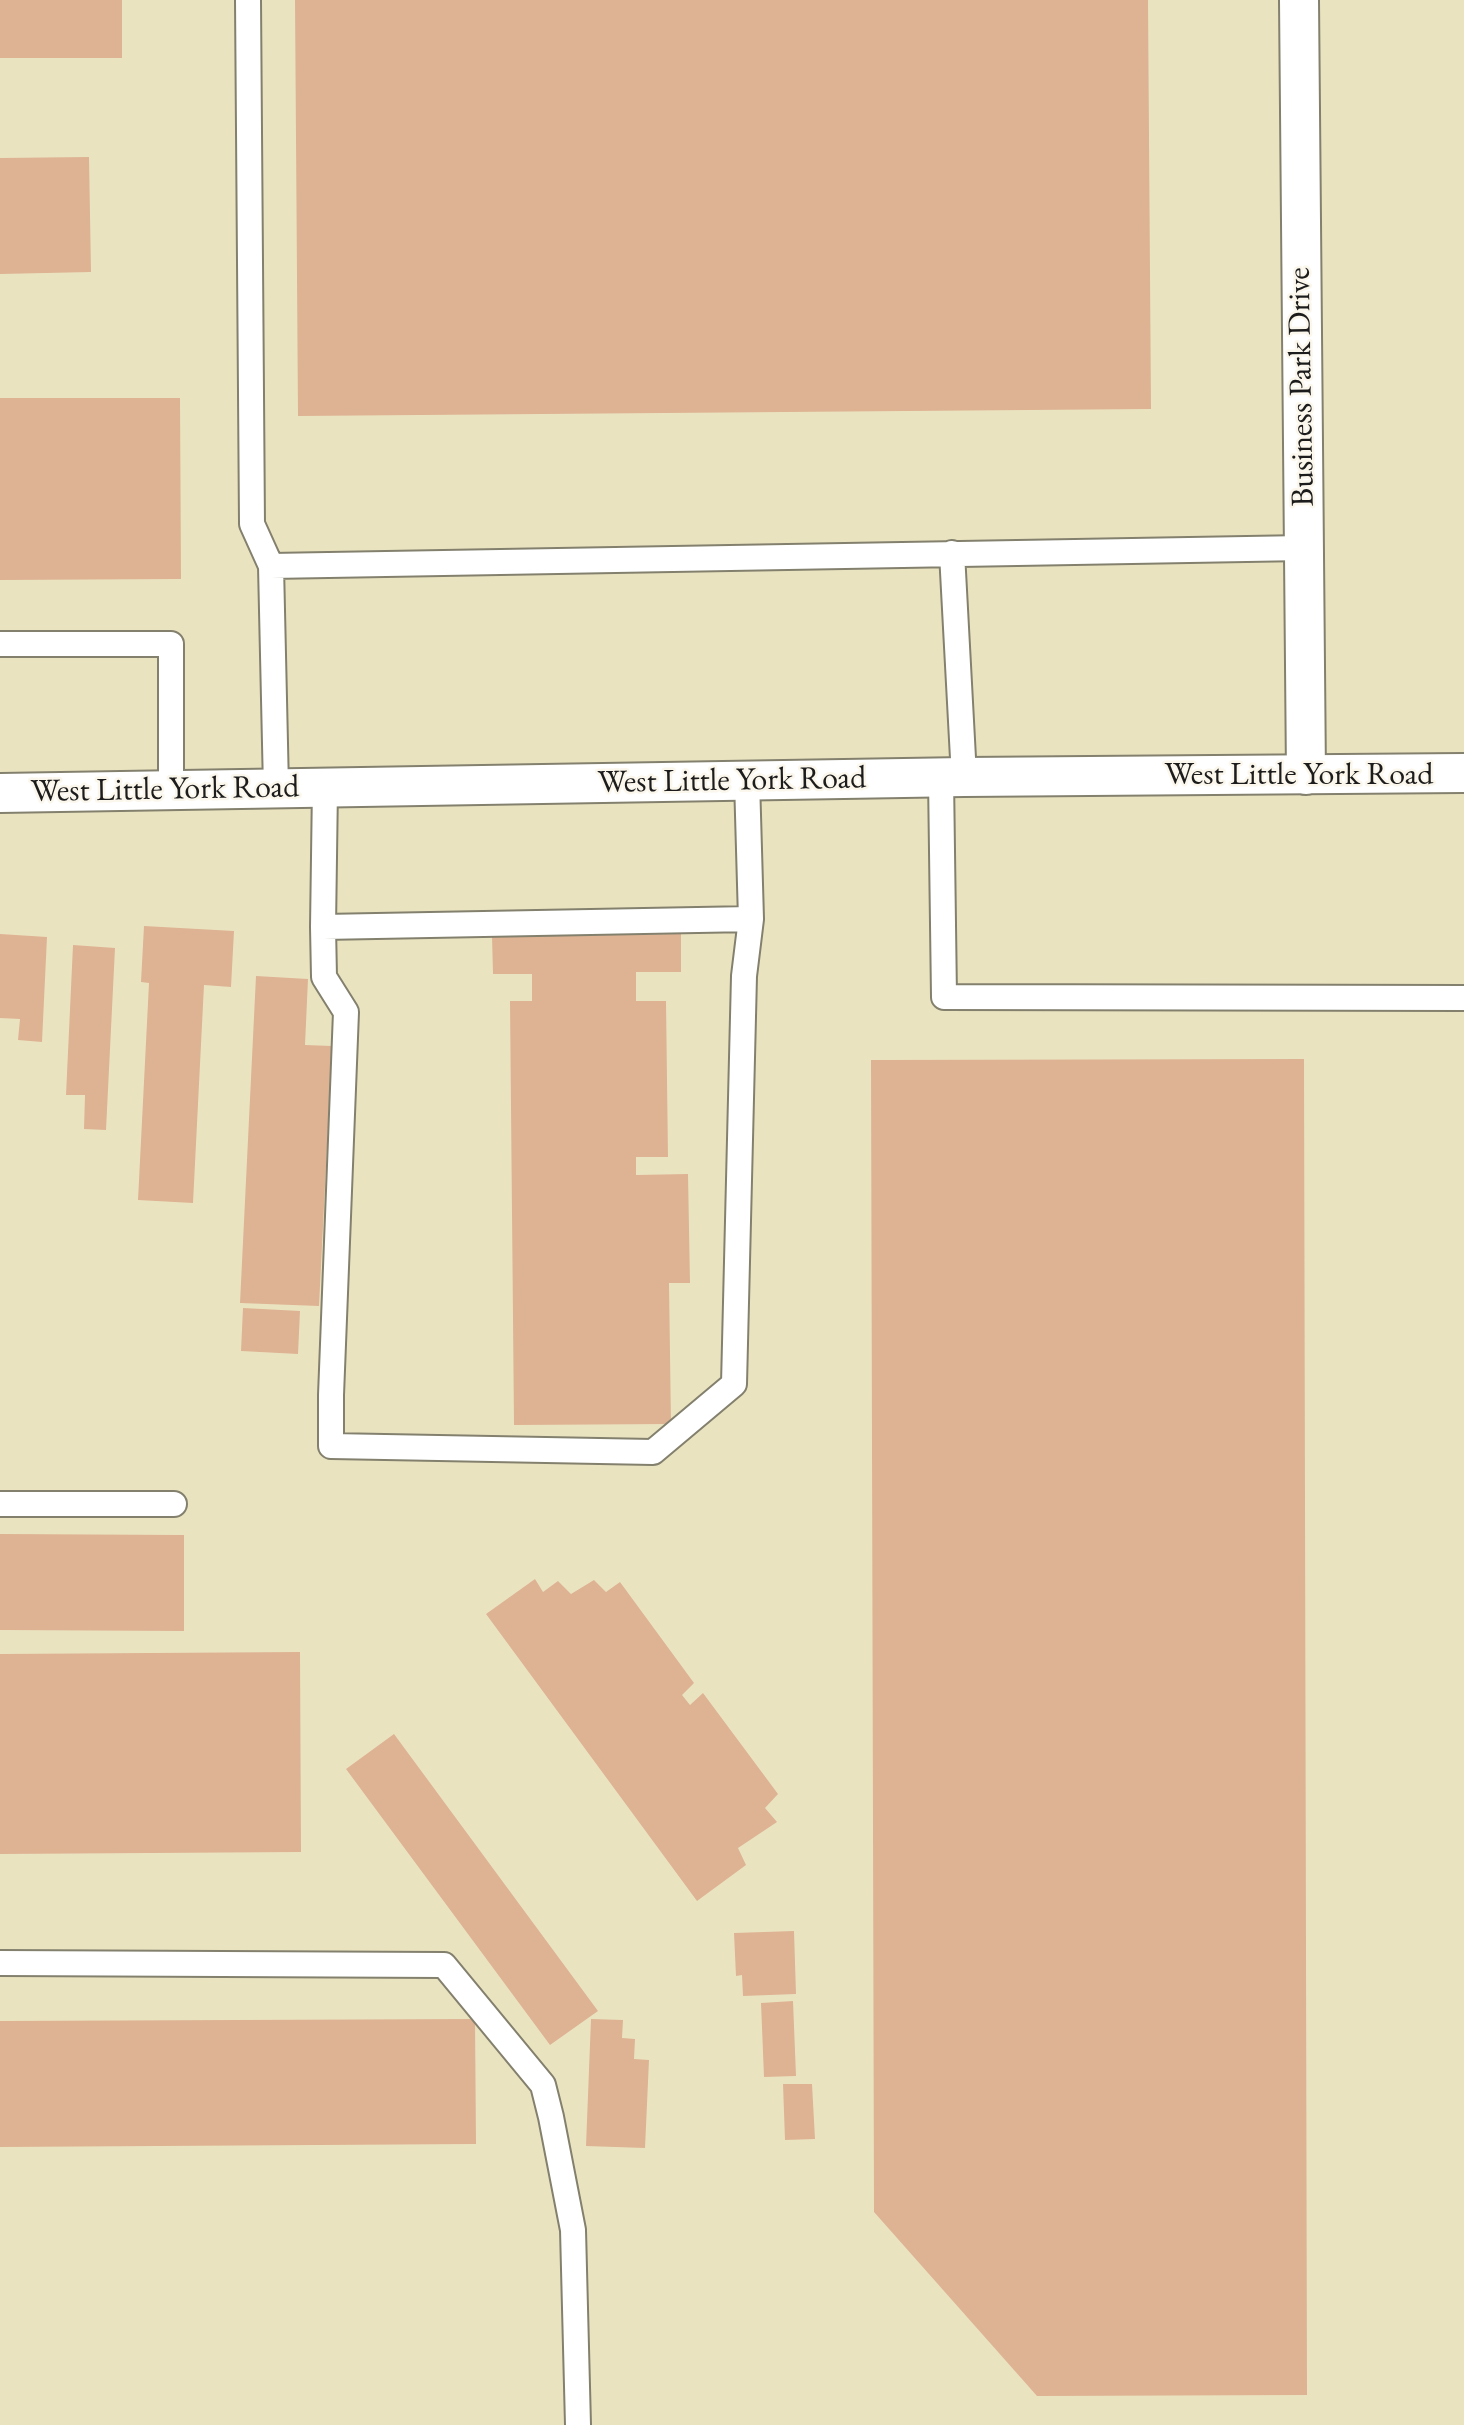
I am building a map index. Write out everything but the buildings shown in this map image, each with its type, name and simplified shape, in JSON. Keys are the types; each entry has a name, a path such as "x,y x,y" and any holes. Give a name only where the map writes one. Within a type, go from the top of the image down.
{"main road":[{"name":"Business Park Drive","path":"1299,0 1306,775"},
{"name":"West Little York Road","path":"0,793 953,777 1464,773"}],"lane":[{"path":"248,0 252,524 271,566 276,788"},
{"path":"271,566 1304,548"},
{"path":"952,553 953,777 944,997 1464,998"},
{"path":"0,645 171,644 171,790"},
{"path":"325,787 324,977 346,1012 331,1447 653,1452 734,1384 744,976 751,919 747,780"},
{"path":"323,927 751,919"},
{"path":"0,1504 174,1504"},
{"path":"0,1963 444,1965 542,2085 551,2117 573,2230 578,2425"}]}
